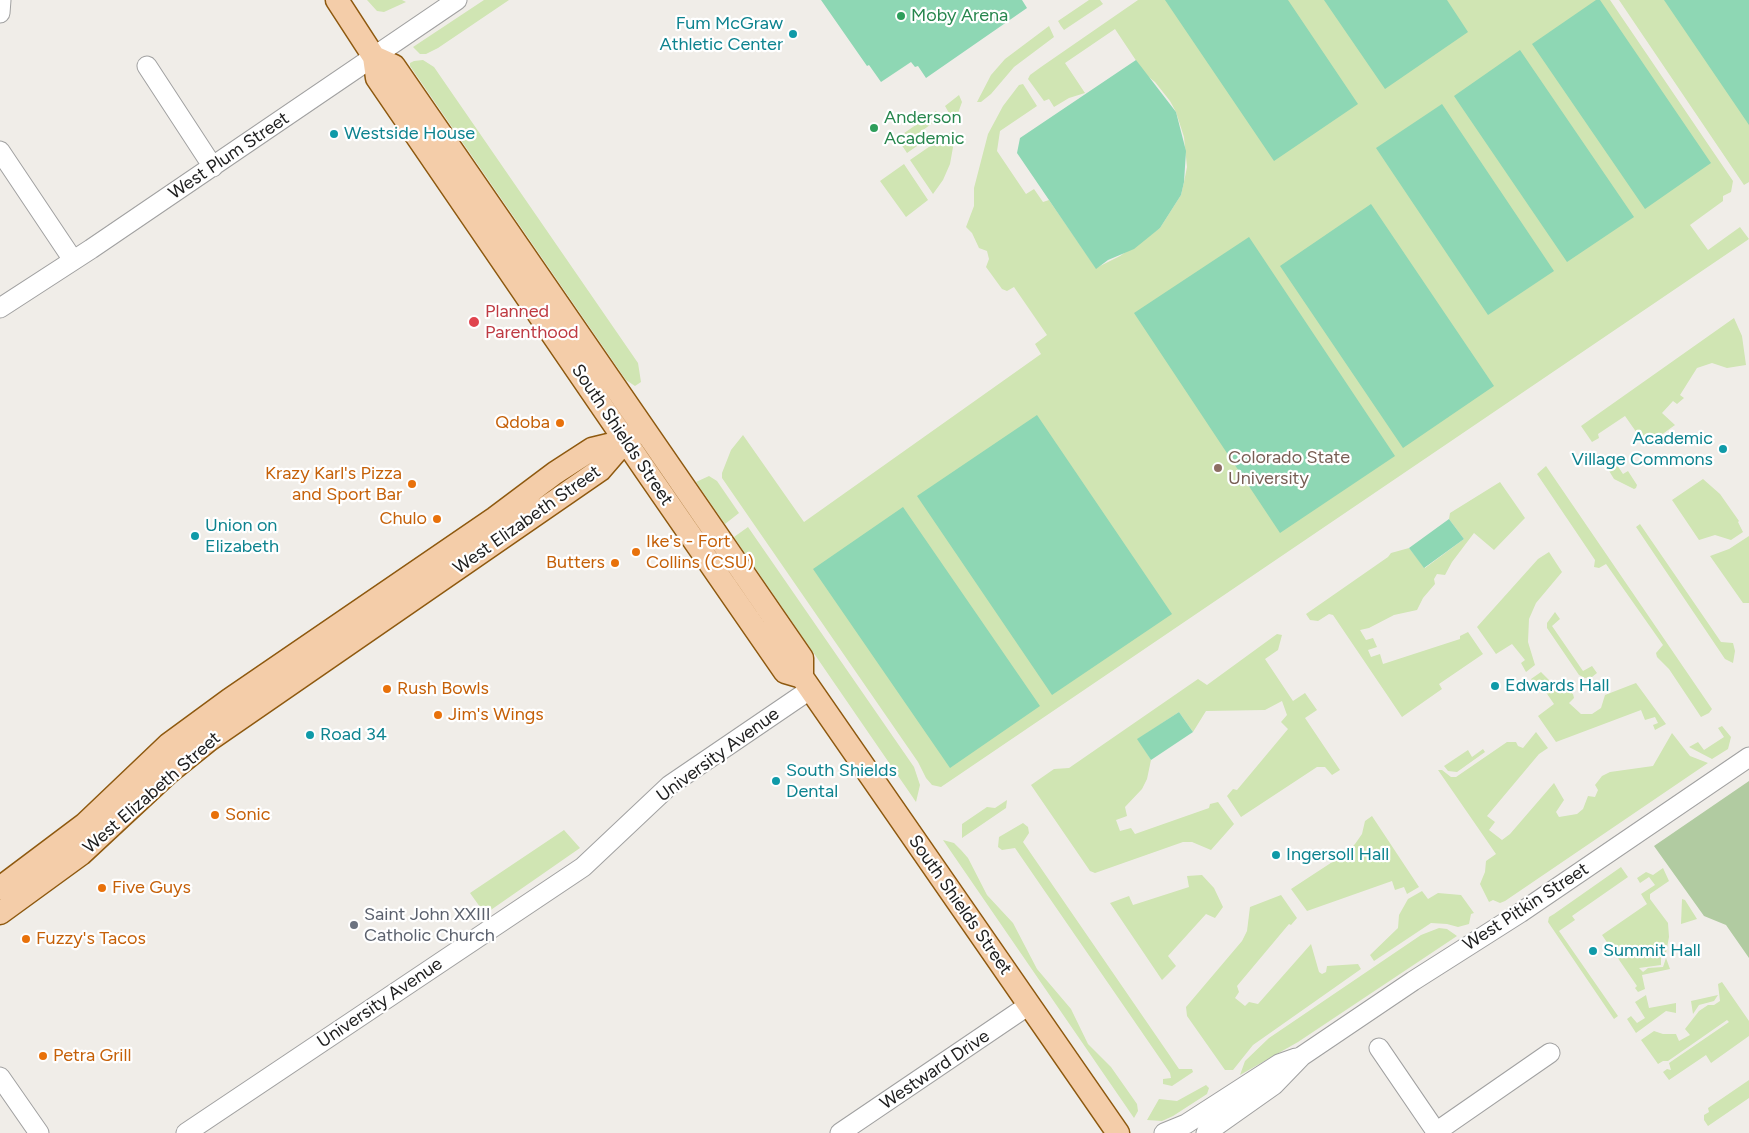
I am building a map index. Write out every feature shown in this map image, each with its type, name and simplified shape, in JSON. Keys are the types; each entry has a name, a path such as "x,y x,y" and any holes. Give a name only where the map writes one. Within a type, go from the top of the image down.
{"main road":[{"name":"South Shields Street","path":"337,0 374,57 377,78 634,435 785,672 807,683 1118,1133"},
{"name":"West Elizabeth Street","path":"0,888 84,824 156,756 205,717 495,518 555,473 592,449 634,435"},
{"name":"West Elizabeth Street","path":"0,913 81,854 168,773 209,740 600,470 634,435"}],"street":[{"name":"West Plum Street","path":"0,308 213,167 457,0"},
{"path":"147,66 213,167"},
{"path":"0,151 73,260"},
{"name":"University Avenue","path":"186,1133 583,867 670,785 807,683"},
{"name":"West Pitkin Street","path":"1206,1133 1274,1085 1302,1056 1448,958 1520,913 1749,757"},
{"name":"Westward Drive","path":"840,1133 1029,1005"},
{"path":"1378,1048 1437,1132 1550,1053"},
{"name":"West Pitkin Street","path":"1164,1133 1186,1124 1279,1064 1302,1056"},
{"path":"0,1077 39,1133"}],"green space":[{"path":"367,0 402,0 406,2 384,12 377,11"},
{"path":"484,0 509,0 438,48 426,54 420,54 413,47"},
{"name":"Moby Arena","path":"821,0 1022,0 1027,8 926,78 918,66 915,67 911,62 881,82 869,65 867,66"},
{"path":"1089,0 1100,0 1103,4 1064,30 1058,21"},
{"path":"1138,0 1610,0 1733,181 1731,192 1723,196 1723,201 1690,225 1708,250 1740,227 1749,239 941,787 932,785 722,478 722,473 731,450 743,435 804,522 1041,354 1035,344 1047,335 1014,287 1007,291 1002,289 986,267 989,259 987,251 979,248 972,233 966,227 974,206 974,188 988,134 1003,106 1019,85 1023,84 1037,106 1000,131 997,151 1026,194 1034,189 1043,202 1049,200 1096,268 1120,256 1160,228 1181,195 1187,167 1184,137 1176,112 1170,101 1155,82 1145,74 1115,29 1065,63 1085,93 1069,98 1054,107 1049,99 1044,101 1028,79 1030,75 1041,67"},
{"path":"1165,0 1288,0 1358,104 1274,161"},
{"path":"1324,0 1447,0 1468,32 1385,89"},
{"path":"1596,0 1600,0 1711,163 1645,209 1532,44"},
{"path":"1619,0 1749,0 1749,182 1744,185"},
{"path":"1664,0 1749,0 1749,125"},
{"path":"1049,26 1054,37 1014,67 991,94 981,102 977,102 991,75 1005,59"},
{"path":"1520,50 1634,217 1567,262 1454,96"},
{"path":"423,60 434,67 638,363 641,382 635,386 626,380 410,66 410,63 414,61"},
{"path":"1136,60 1176,112 1186,151 1184,182 1181,195 1160,228 1134,249 1108,260 1096,269 1017,153 1020,138"},
{"path":"959,95 962,102 957,116 953,120 945,106"},
{"path":"1442,104 1554,271 1488,315 1376,148"},
{"path":"936,111 941,117 912,138 917,146 907,153 897,138"},
{"path":"952,131 955,136 950,164 943,180 933,194 910,160"},
{"path":"904,164 928,200 906,217 880,181"},
{"path":"1371,204 1494,386 1403,448 1280,266"},
{"path":"1249,237 1395,456 1280,533 1134,313"},
{"path":"1734,318 1742,336 1746,365 1727,368 1712,363 1697,368 1680,395 1684,398 1677,404 1673,401 1662,413 1675,425 1646,446 1625,416 1598,434 1599,438 1592,442 1581,426"},
{"path":"1037,415 1172,614 1052,695 917,496"},
{"path":"1608,455 1611,456 1623,474 1628,471 1637,485 1636,488 1634,489 1614,479 1603,461"},
{"path":"1546,466 1712,709 1709,713 1701,717 1669,669 1657,657 1656,653 1663,645 1606,564 1599,568 1594,567 1595,560 1537,474"},
{"path":"709,476 717,481 739,513 725,524 696,482"},
{"path":"1703,479 1720,494 1739,521 1743,532 1731,540 1715,535 1699,540 1672,500"},
{"path":"1500,482 1525,518 1494,550 1474,533 1452,562 1445,575 1437,574 1434,579 1435,584 1423,598 1417,610 1394,615 1369,628 1360,630 1366,640 1373,638 1377,647 1368,650 1371,657 1380,654 1383,664 1460,639 1460,636 1468,632 1483,654 1439,684 1442,689 1402,717 1333,615 1329,614 1318,621 1310,620 1306,614 1388,557 1391,553 1409,548 1425,568 1464,539 1449,519 1450,513"},
{"path":"903,507 1040,706 950,768 813,569"},
{"path":"1449,519 1464,539 1424,568 1409,548"},
{"path":"1640,524 1721,642 1733,643 1735,651 1733,663 1725,659 1636,527"},
{"path":"748,527 914,767 920,785 916,802 734,537"},
{"path":"1749,536 1749,603 1743,603 1710,556 1729,549"},
{"path":"1549,552 1562,572 1536,603 1529,619 1528,642 1535,665 1526,672 1521,663 1525,660 1512,644 1496,654 1477,627 1538,559"},
{"path":"1555,612 1560,619 1552,626 1583,671 1592,666 1597,673 1592,677 1585,678 1579,675 1547,628 1547,623"},
{"path":"1277,634 1282,635 1278,650 1265,659 1293,701 1305,693 1317,710 1305,718 1340,770 1332,775 1325,767 1317,767 1241,817 1227,796 1233,789 1237,790 1288,729 1281,722 1287,715 1282,701 1265,710 1206,711 1193,732 1179,712 1138,739 1151,760 1147,779 1142,789 1125,807 1127,816 1116,820 1120,831 1131,828 1135,834 1209,808 1210,804 1218,802 1234,824 1211,850 1192,842 1183,842 1095,873 1090,871 1031,785 1054,769 1069,768 1198,679 1207,685"},
{"path":"1541,672 1551,682 1573,694 1574,698 1569,703 1581,714 1592,714 1601,708 1605,695 1636,683 1666,724 1655,730 1653,725 1658,723 1655,717 1645,720 1641,710 1556,742 1538,716 1554,704 1541,685 1537,687 1531,679"},
{"path":"1179,712 1193,732 1151,760 1137,739"},
{"path":"1722,726 1731,737 1728,749 1712,759 1689,747 1698,742 1704,750 1724,737 1718,728"},
{"path":"1536,732 1548,748 1539,754 1487,816 1495,822 1489,830 1502,840 1510,834 1554,783 1564,800 1556,812 1559,817 1577,814 1583,809 1588,796 1595,797 1598,790 1595,785 1602,776 1610,772 1653,766 1672,733 1690,756 1708,763 1505,901 1500,903 1493,900 1489,902 1480,884 1485,872 1486,861 1496,854 1438,770 1442,770 1451,777 1456,777 1507,742 1516,742 1518,746 1523,748"},
{"path":"1483,749 1485,752 1457,772 1448,771 1444,766 1468,750 1472,757"},
{"path":"1749,781 1749,958 1726,925 1704,916 1654,846"},
{"path":"1007,800 1006,808 962,838 962,824 987,807 995,808"},
{"path":"1372,816 1419,887 1407,894 1404,887 1395,890 1392,881 1307,911 1291,889 1346,853 1362,834 1365,821"},
{"path":"1023,823 1028,827 1029,833 1023,842 1179,1069 1192,1069 1193,1072 1172,1086 1163,1084 1163,1079 1171,1078 1170,1073 1015,848 1002,850 998,847 999,837"},
{"path":"564,830 580,848 485,914 470,893"},
{"path":"943,840 954,843 968,858 987,895 1013,923 1037,969 1071,1009 1088,1044 1111,1067 1137,1104 1138,1111 1134,1118"},
{"path":"1621,867 1628,877 1572,916 1575,920 1559,931 1618,1016 1614,1019 1548,922 1549,917"},
{"path":"1663,868 1669,881 1650,894 1650,899 1668,923 1669,937 1666,953 1661,958 1661,965 1639,968 1643,972 1648,968 1663,967 1666,958 1670,969 1642,975 1645,989 1638,992 1635,988 1637,986 1602,935 1647,904 1641,894 1655,885 1649,877 1640,883 1637,878 1646,872 1653,875"},
{"path":"1202,875 1214,888 1223,907 1215,918 1206,914 1168,956 1176,966 1162,980 1110,903 1129,896 1133,905 1189,887 1187,876"},
{"path":"1422,891 1428,899 1438,893 1461,895 1474,913 1471,914 1469,924 1458,927 1431,923 1374,961 1370,955 1398,928 1399,915 1408,899"},
{"path":"1281,895 1297,918 1291,925 1289,924 1237,986 1239,992 1235,998 1245,1006 1249,1002 1258,1004 1311,944 1319,972 1322,974 1326,972 1327,966 1358,964 1361,969 1253,1045 1233,1070 1225,1070 1187,1016 1186,1007 1242,941 1247,931 1250,907"},
{"path":"1682,899 1685,900 1697,919 1681,924"},
{"path":"1439,928 1447,929 1457,936 1298,1042 1240,1075 1245,1061 1269,1038 1421,935"},
{"path":"1722,982 1749,1021 1749,1036 1711,1063 1706,1055 1669,1080 1663,1072 1667,1069 1671,1070 1669,1063 1729,1022 1727,1020 1668,1061 1658,1064 1641,1040 1654,1031 1663,1034 1676,1034 1679,1041 1690,1035 1685,1029 1699,1011 1708,1005 1714,1005 1720,1001 1718,984"},
{"path":"1646,995 1649,1008 1676,1003 1676,1013 1666,1011 1636,1033 1627,1019 1631,1016 1637,1023 1645,1018 1635,1002"},
{"path":"1718,995 1714,1001 1699,1005 1693,1014 1691,1001"},
{"path":"1749,1080 1749,1098 1708,1126 1704,1120 1704,1115 1709,1112 1708,1108"},
{"path":"1206,1085 1209,1088 1207,1094 1173,1116 1162,1121 1147,1120 1159,1099 1177,1101"}],"place":[{"name":"Moby Arena","path":"901,16"},
{"name":"Fum McGraw Athletic Center","path":"793,34"},
{"name":"Anderson Academic","path":"874,128"},
{"name":"Westside House","path":"334,134"},
{"name":"Planned Parenthood","path":"474,322"},
{"name":"Qdoba","path":"560,423"},
{"name":"Academic Village Commons","path":"1723,449"},
{"name":"Colorado State University","path":"1218,468"},
{"name":"Krazy Karl's Pizza and Sport Bar","path":"412,484"},
{"name":"Chulo","path":"437,519"},
{"name":"Union on Elizabeth","path":"195,536"},
{"name":"Ike's - Fort Collins (CSU)","path":"636,552"},
{"name":"Butters","path":"615,563"},
{"name":"Edwards Hall","path":"1495,686"},
{"name":"Rush Bowls","path":"387,689"},
{"name":"Jim's Wings","path":"438,715"},
{"name":"Road 34","path":"310,735"},
{"name":"South Shields Dental","path":"776,781"},
{"name":"Sonic","path":"215,815"},
{"name":"Ingersoll Hall","path":"1276,855"},
{"name":"Five Guys","path":"102,888"},
{"name":"Saint John XXIII Catholic Church","path":"354,925"},
{"name":"Fuzzy's Tacos","path":"26,939"},
{"name":"Summit Hall","path":"1593,951"},
{"name":"Petra Grill","path":"43,1056"}]}
